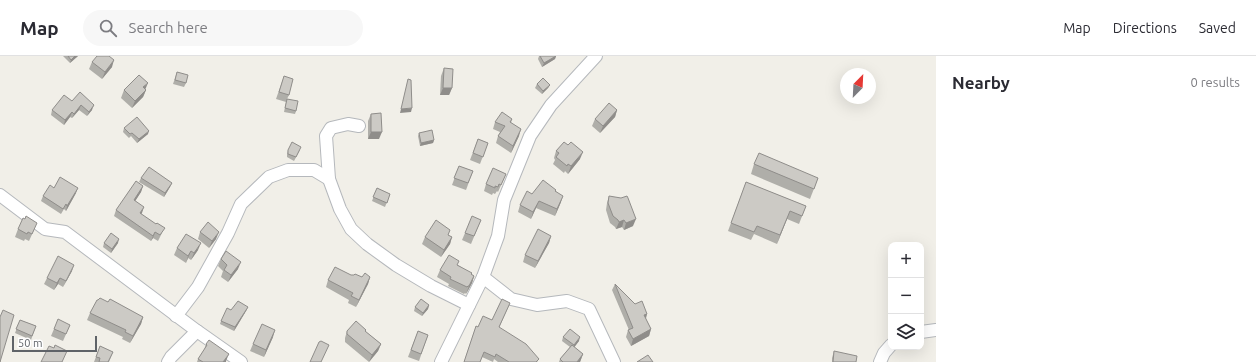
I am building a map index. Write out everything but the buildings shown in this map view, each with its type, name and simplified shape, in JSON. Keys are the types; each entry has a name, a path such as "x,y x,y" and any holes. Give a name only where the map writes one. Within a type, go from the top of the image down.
{"street":[{"path":"441,362 483,277 498,236 504,200 530,136 550,105 596,56"},
{"path":"359,126 348,124 331,128 326,136 329,178 340,209 351,230 367,244 396,265 469,306"},
{"path":"176,316 198,287 228,233 241,204 268,177 288,170 314,170 329,178"},
{"path":"0,195 45,229 65,232 176,316 241,362"},
{"path":"483,277 511,298 537,304 567,301 589,309 614,362"},
{"path":"924,332 936,330"},
{"path":"168,362 171,357 197,331"},
{"path":"880,362 888,348"}]}
